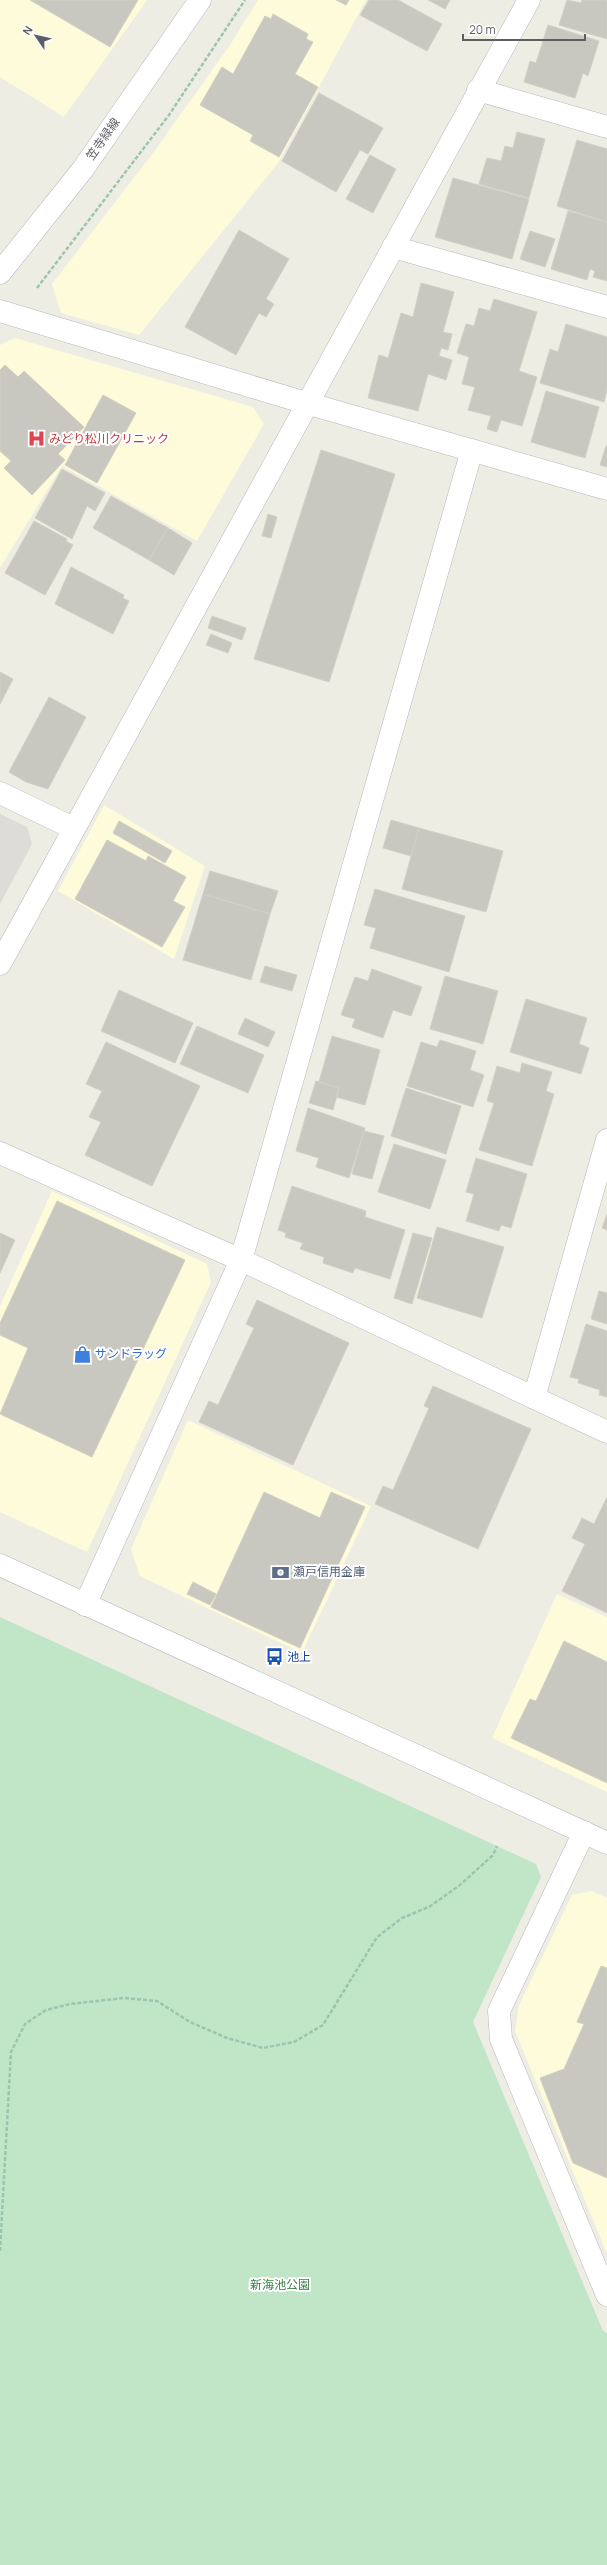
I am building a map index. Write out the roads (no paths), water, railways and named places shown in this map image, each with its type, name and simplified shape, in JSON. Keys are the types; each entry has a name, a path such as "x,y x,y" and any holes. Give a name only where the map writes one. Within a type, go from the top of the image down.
{"street":[{"name":"笠寺緑線","path":"0,273 83,169 200,0"},
{"path":"0,964 306,403 529,0"},
{"path":"478,90 607,127"},
{"path":"393,247 607,307"},
{"path":"0,311 306,403 607,489"},
{"path":"85,1605 241,1260 472,450"},
{"path":"0,793 73,828"},
{"path":"534,1398 607,1140"},
{"path":"0,1153 241,1260 607,1432"},
{"path":"0,1565 607,1843"},
{"path":"584,1832 498,2011 501,2039 607,2295"}],"place":[{"name":"みどり松川クリニック","path":"36,439"},
{"name":"サンドラッグ","path":"82,1354"},
{"name":"瀬戸信用金庫","path":"280,1572"},
{"name":"池上","path":"274,1657"}],"park label":[{"name":"新海池公園","path":"280,2285"}]}
